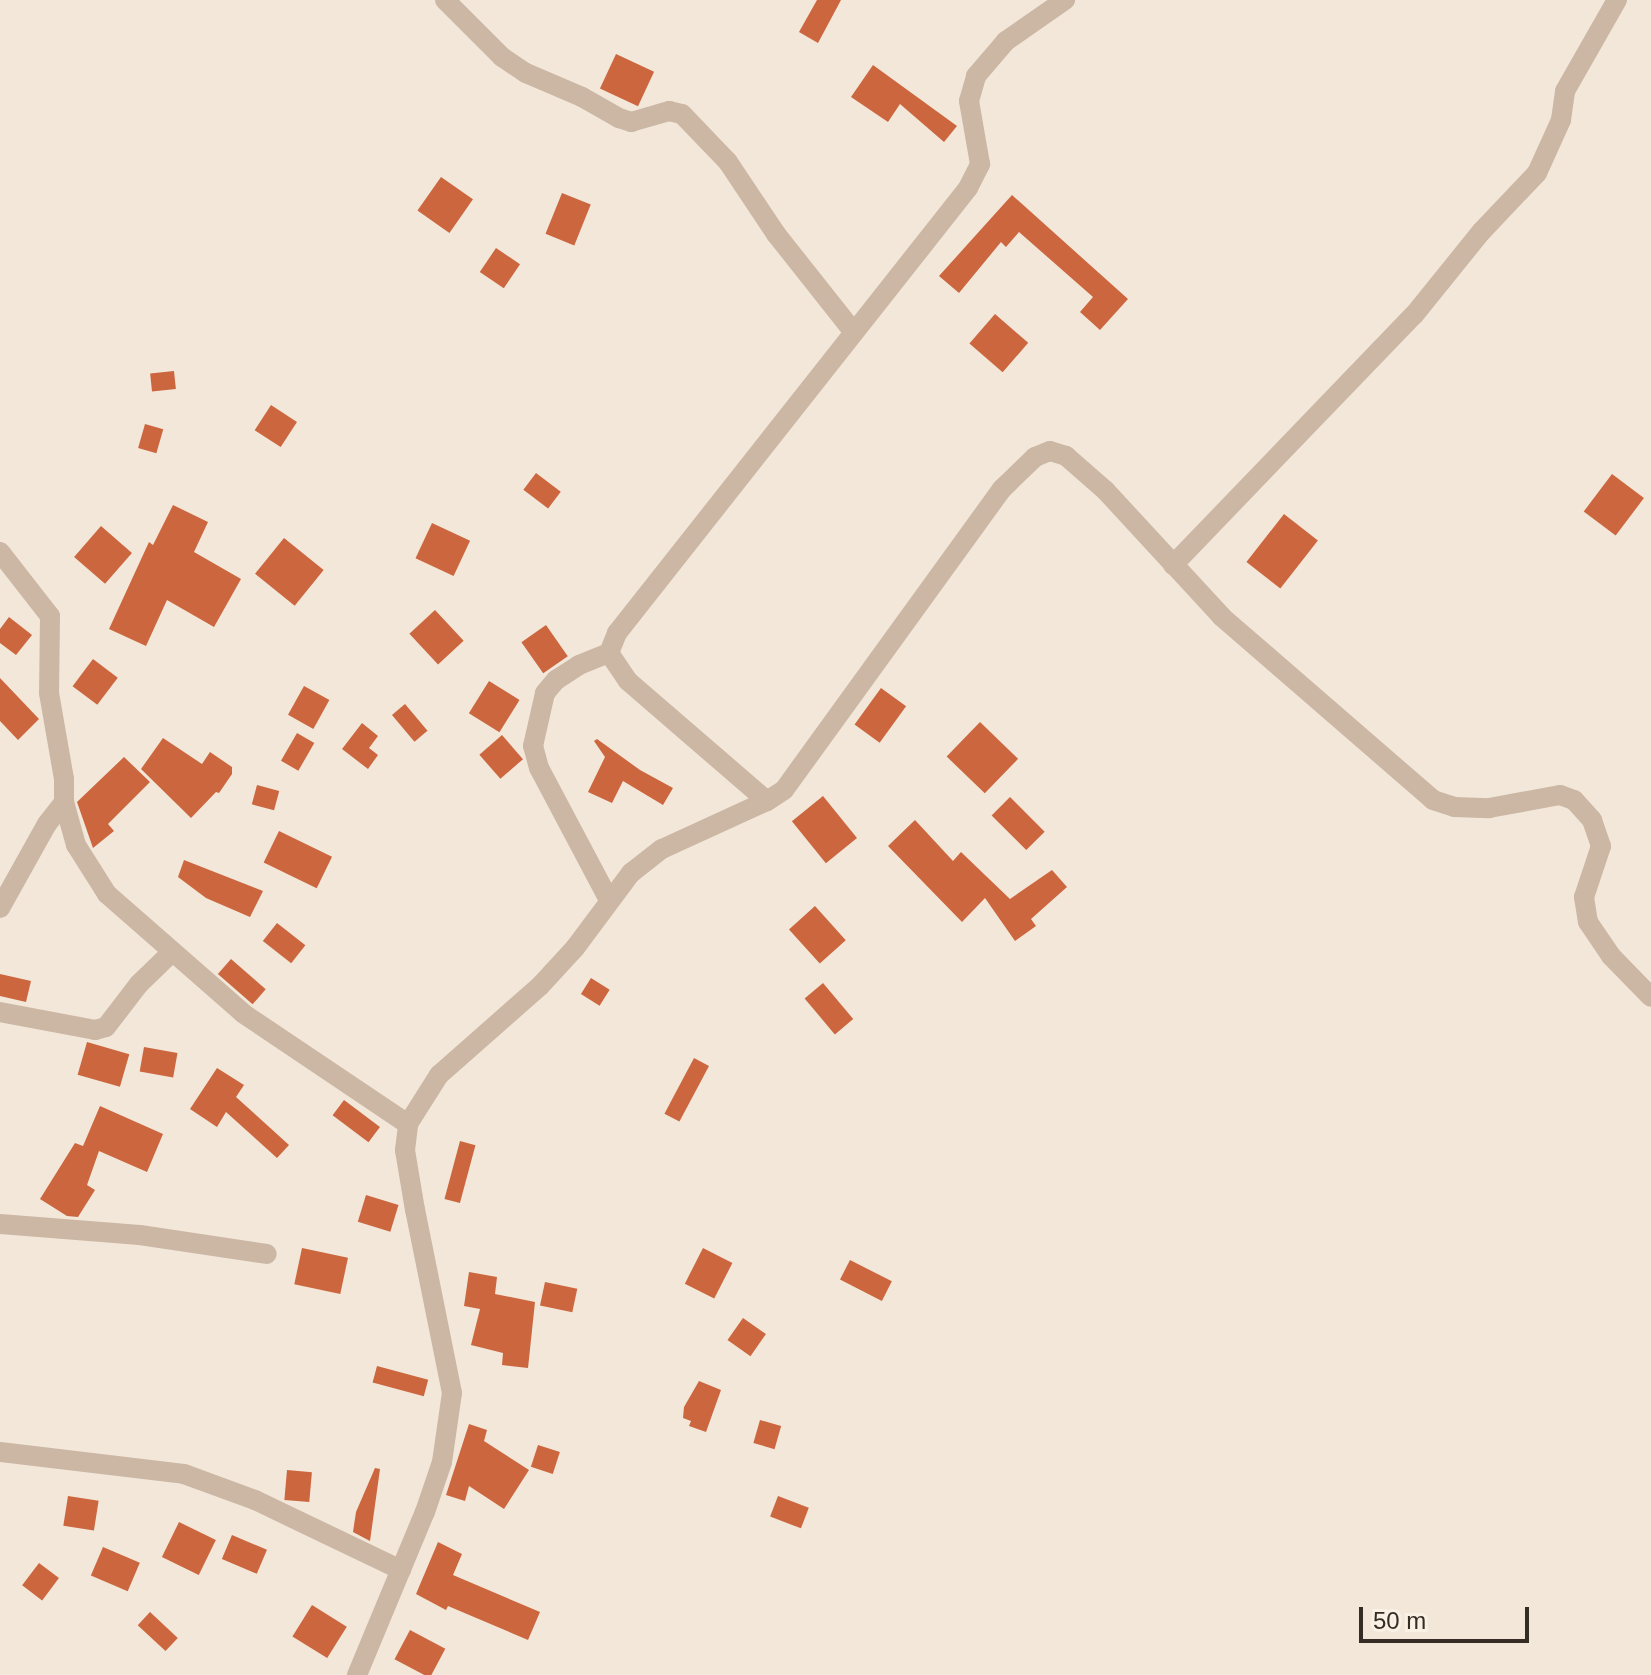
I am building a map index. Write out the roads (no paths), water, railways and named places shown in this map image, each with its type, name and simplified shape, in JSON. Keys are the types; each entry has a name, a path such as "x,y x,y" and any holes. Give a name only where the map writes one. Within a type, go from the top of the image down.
{"street":[{"path":"445,0 502,57 526,73 582,97 619,118 631,122 669,111 682,114 728,162 776,234 853,331"},
{"path":"609,900 539,768 533,746 545,693 556,680 579,665 609,653 617,633 968,188 980,164 980,149 969,101 976,76 1006,41 1065,0"},
{"path":"1173,565 1414,315 1481,232 1537,173 1561,120 1565,91 1617,0"},
{"path":"357,1675 442,1462 452,1393 405,1150 408,1124 439,1075 540,986 575,948 631,873 662,849 767,801 799,774 874,662 1002,489 1035,457 1050,451 1066,456 1105,490 1222,617 1433,800 1454,807 1489,808 1560,795 1574,800 1592,820 1601,846 1584,897 1588,922 1611,956 1651,997"},
{"path":"0,552 50,616 49,693 64,779 64,802 76,845 107,894 244,1014 408,1124"},
{"path":"609,653 628,681 767,801"},
{"path":"0,908 47,824 64,802"},
{"path":"0,1012 95,1030 106,1027 139,984 172,952"},
{"path":"0,1224 140,1235 267,1254"},
{"path":"0,1452 184,1474 255,1500 401,1570"}]}
